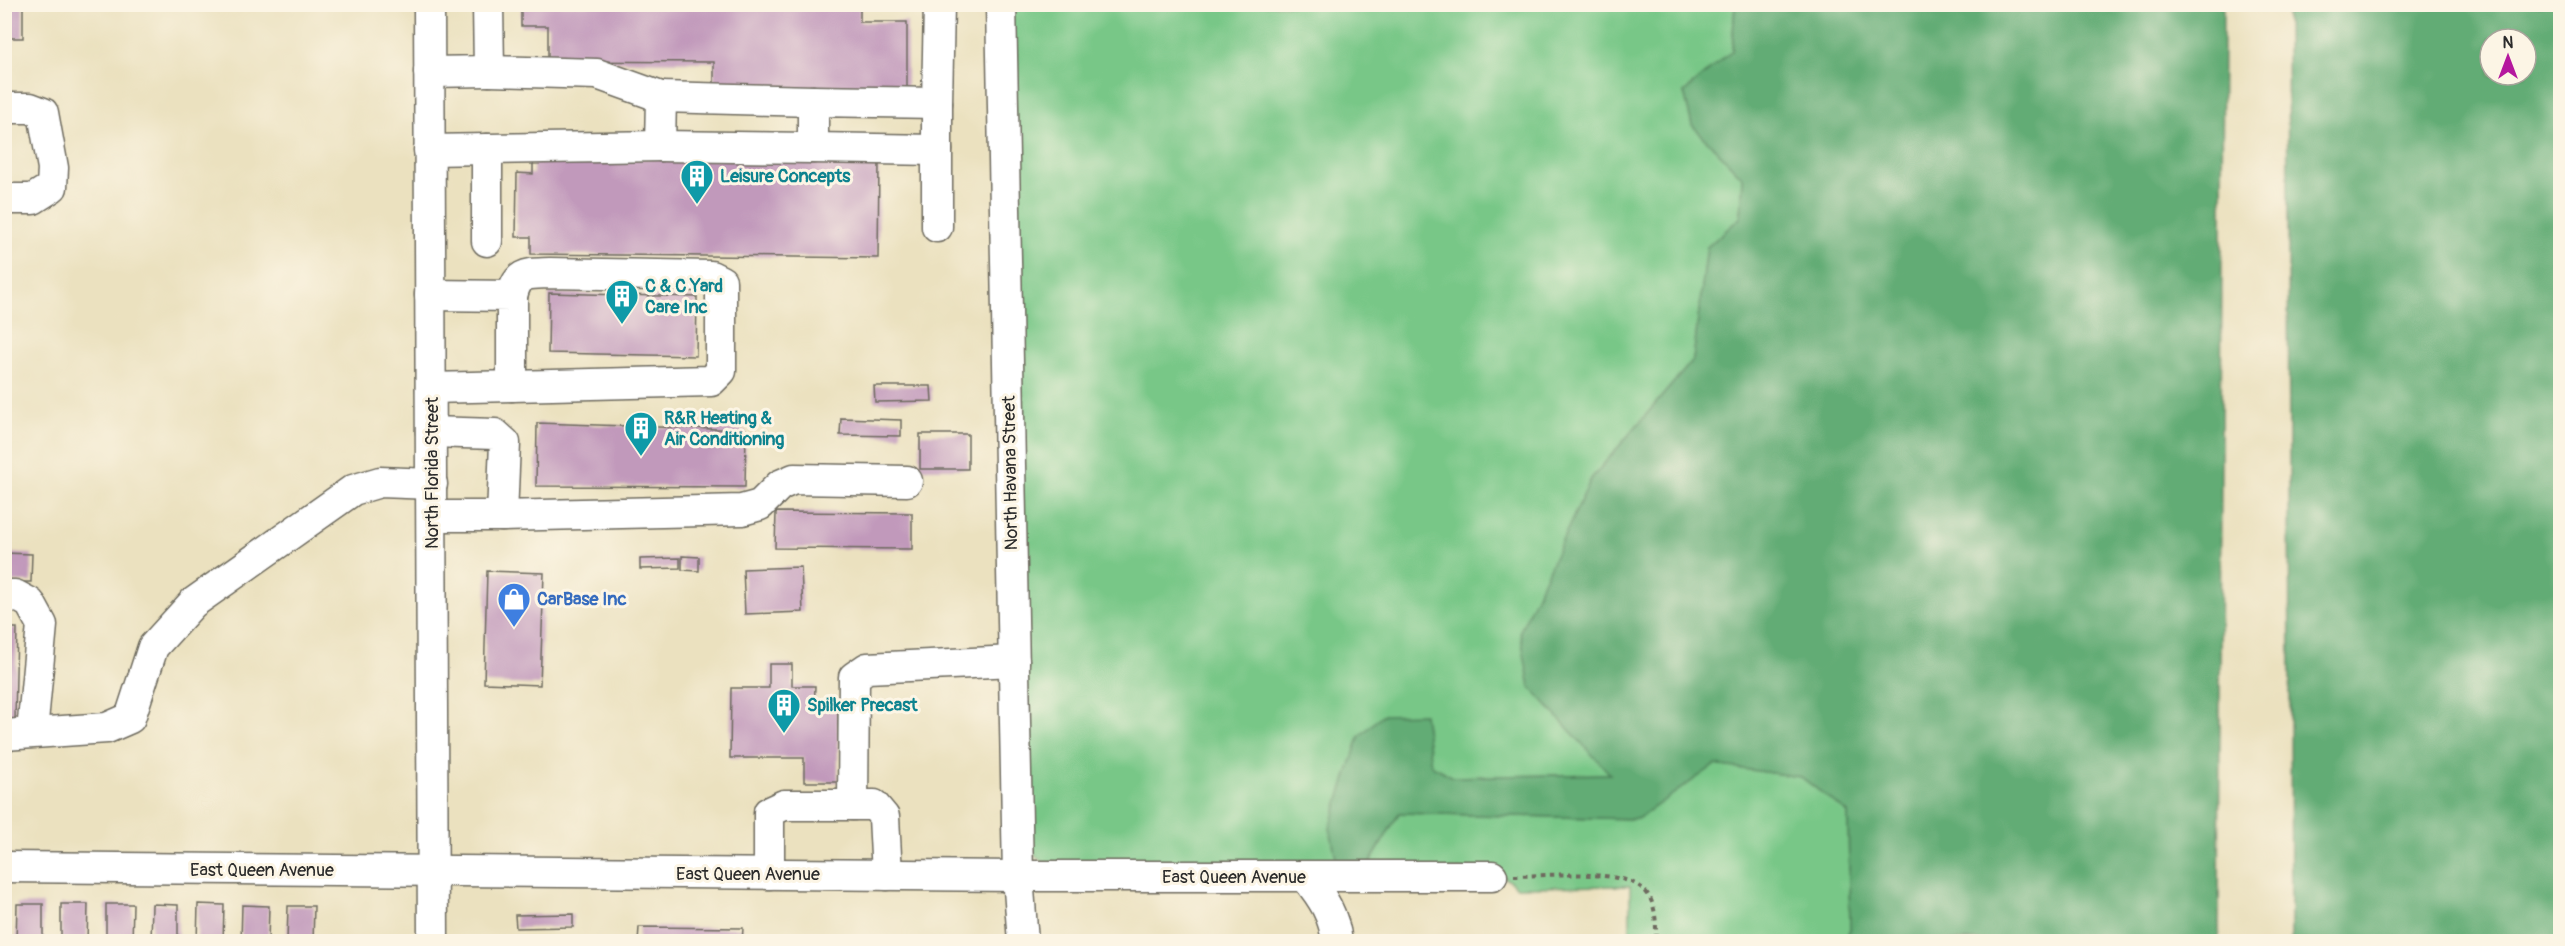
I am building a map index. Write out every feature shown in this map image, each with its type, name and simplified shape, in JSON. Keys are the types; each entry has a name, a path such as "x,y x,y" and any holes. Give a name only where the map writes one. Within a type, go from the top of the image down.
{"street":[{"name":"North Florida Street","path":"429,4 433,942"},
{"path":"488,4 489,71"},
{"path":"937,226 939,4"},
{"name":"North Havana Street","path":"1001,4 1018,876 1023,942"},
{"path":"429,72 597,74 661,98 937,103"},
{"path":"660,146 661,98"},
{"path":"813,101 813,148"},
{"path":"4,108 30,108 43,113 53,168 52,187 33,199 4,199"},
{"path":"429,150 660,146 937,150"},
{"path":"487,149 487,241"},
{"path":"431,388 512,386 711,381 722,371 721,281 711,276 550,273 524,275 515,282 512,296 512,386"},
{"path":"430,295 512,296"},
{"path":"431,432 495,434 505,443 502,516"},
{"path":"432,516 742,510 760,505 780,485 794,479 907,481"},
{"path":"4,595 15,595 30,603 42,625 19,734 107,728 130,718 153,647 193,603 353,490 380,482 432,484"},
{"path":"853,805 854,677 867,668 1014,661"},
{"path":"769,874 768,812 784,805 874,805 884,817 887,875"},
{"name":"East Queen Avenue","path":"4,867 1018,876 1492,876"},
{"path":"1306,877 1325,901 1335,926 1337,942"}],"path":[{"path":"1492,876 1590,876 1631,881 1639,885 1651,898 1656,942"}],"green space":[{"path":"1007,5 1735,5 1732,51 1684,92 1692,125 1743,178 1741,217 1707,247 1693,360 1591,479 1531,687 1611,774 1453,777 1431,766 1424,715 1338,869 1044,863 1036,857 1025,836"},
{"path":"1735,5 2223,5 2219,941 1845,941 1850,929 1848,813 1801,777 1715,765 1637,819 1399,813 1366,870 1338,869 1330,828 1359,737 1382,715 1424,714 1431,765 1453,777 1610,774 1530,687 1520,631 1591,479 1693,360 1707,247 1741,217 1743,178 1692,125 1684,92 1732,51"},
{"path":"2287,5 2560,5 2560,941 2291,941"},
{"path":"1715,765 1801,777 1848,813 1850,929 1845,941 1630,941 1630,886 1517,887 1494,870 1366,870 1399,813 1637,819"}],"building":[{"path":"4,4 23,4 23,38 4,38"},
{"path":"521,5 860,5 860,22 907,22 907,93 714,91 714,62 548,61 548,26 521,26"},
{"name":"Leisure Concepts","path":"533,157 879,160 878,258 531,254 531,237 516,237 517,173 533,174"},
{"name":"C & C Yard Care Inc","path":"549,293 697,297 696,356 548,353"},
{"path":"874,386 931,386 932,401 875,402"},
{"path":"841,418 901,420 901,436 840,435"},
{"name":"R&R Heating & Air Conditioning","path":"537,423 746,430 745,487 536,486"},
{"path":"920,434 968,434 968,469 920,469"},
{"path":"776,512 912,513 912,549 775,548"},
{"path":"4,553 32,554 31,582 4,582"},
{"path":"682,556 699,557 699,571 682,570"},
{"path":"680,558 680,568 640,569 640,559"},
{"path":"801,567 803,612 745,614 743,569"},
{"name":"CarBase Inc","path":"487,571 544,573 540,685 484,683"},
{"path":"4,628 17,628 15,721 4,721"},
{"name":"Spilker Precast","path":"769,664 792,664 792,686 815,686 814,710 838,710 838,782 804,782 804,758 730,758 731,688 769,688"},
{"path":"17,904 43,904 43,942 16,942"},
{"path":"61,904 88,904 87,942 61,942"},
{"path":"106,904 133,904 132,942 106,942"},
{"path":"152,904 178,905 178,942 151,942"},
{"path":"198,904 224,905 223,942 197,942"},
{"path":"242,905 269,906 268,942 241,942"},
{"path":"288,906 314,906 313,942 287,942"},
{"path":"573,914 573,927 516,928 515,915"},
{"path":"639,927 743,928 742,942 638,942"}],"place":[{"name":"Leisure Concepts","path":"697,205"},
{"name":"C & C Yard Care Inc","path":"622,325"},
{"name":"R&R Heating & Air Conditioning","path":"641,457"},
{"name":"CarBase Inc","path":"514,628"},
{"name":"Spilker Precast","path":"784,734"}]}
